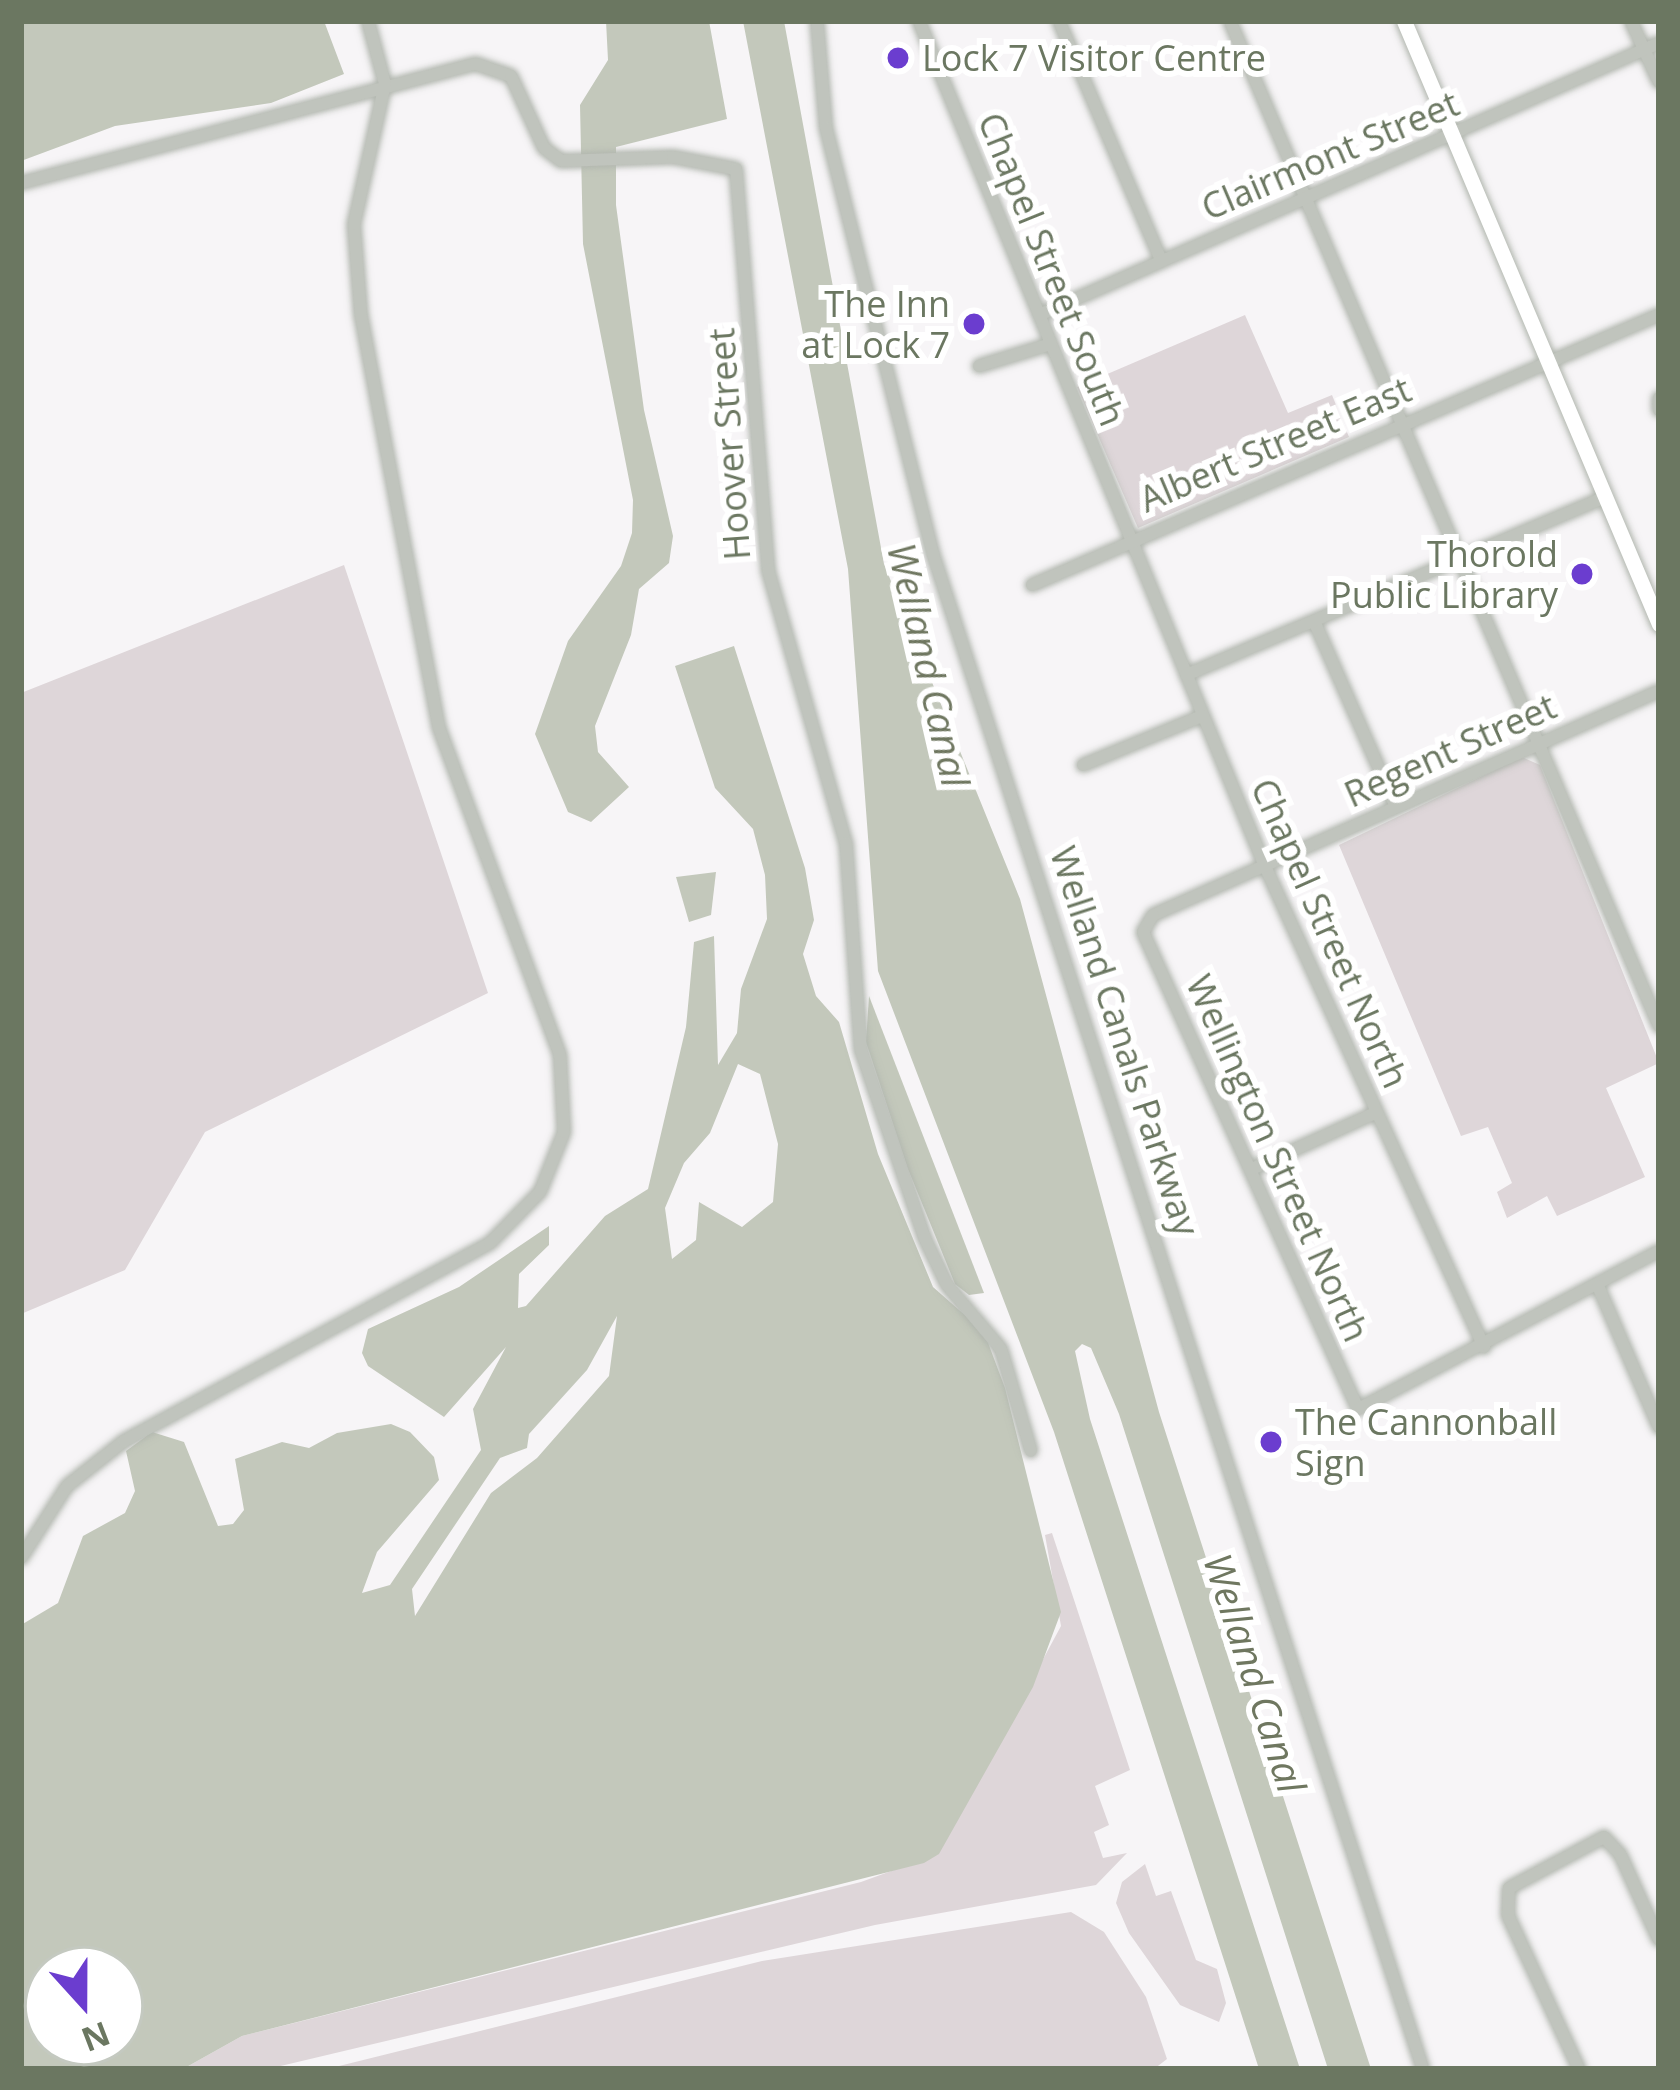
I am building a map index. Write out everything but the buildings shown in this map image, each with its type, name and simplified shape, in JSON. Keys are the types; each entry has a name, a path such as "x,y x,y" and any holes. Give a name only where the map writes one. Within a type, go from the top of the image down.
{"main road":[{"path":"1405,21 1659,624"}],"street":[{"path":"21,1558 67,1486 124,1441 490,1243 540,1192 564,1132 560,1055 439,728 361,316 354,224 385,84 368,21"},
{"name":"Welland Canals Parkway","path":"817,21 826,128 933,554 1423,2069"},
{"name":"Chapel Street South","path":"919,21 1130,540"},
{"path":"1059,21 1161,260"},
{"path":"1230,21 1659,1026"},
{"path":"1631,21 1659,82"},
{"name":"Clairmont Street","path":"1039,315 1659,43"},
{"name":"Hoover Street","path":"21,184 264,125 385,84 476,64 501,68 520,86 544,148 578,162 674,157 736,169 768,570 846,843 861,1050 918,1221 947,1285 1001,1348 1031,1451"},
{"name":"Albert Street East","path":"1032,585 1400,422 1659,315"},
{"path":"979,366 1051,344"},
{"path":"1186,675 1605,497"},
{"name":"Chapel Street North","path":"1130,540 1264,864 1484,1347"},
{"path":"1314,622 1396,807"},
{"name":"Regent Street","path":"1143,932 1153,915 1659,691"},
{"path":"1083,765 1202,716"},
{"name":"Wellington Street North","path":"1143,932 1358,1409 1484,1347"},
{"path":"1252,1169 1377,1112"},
{"path":"1484,1347 1659,1251"},
{"path":"1598,1286 1659,1427"},
{"path":"1579,2069 1508,1915 1509,1888 1604,1838 1620,1854 1659,1940"}],"shaded area":[{"path":"21,21 324,21 344,74 271,103 115,126 21,161"},
{"path":"606,21 709,21 727,119 616,147 616,205 644,410 673,536 669,563 639,589 631,635 595,726 598,752 629,787 591,822 568,812 535,734 568,641 621,566 632,533 633,500 583,244 580,105 608,60"},
{"path":"743,21 784,21 884,564 1020,899 1159,1412 1371,2069 1328,2069 1119,1414 1091,1348 1082,1344 1075,1351 1090,1419 1300,2069 1259,2069 1054,1432 878,971 848,569"},
{"path":"1245,315 1288,413 1332,395 1349,437 1138,528 1077,387"},
{"path":"344,565 488,993 205,1132 125,1270 21,1314 21,693"},
{"path":"734,646 805,868 814,920 803,954 816,996 839,1022 878,1154 933,1287 984,1332 1005,1388 1061,1612 1033,1687 939,1854 924,1863 242,2036 183,2069 21,2069 21,1625 58,1603 83,1536 125,1513 135,1491 126,1451 152,1432 184,1442 218,1526 233,1524 244,1510 235,1459 282,1442 309,1448 337,1433 391,1424 410,1432 434,1457 439,1480 377,1552 362,1593 390,1585 481,1450 473,1409 506,1347 444,1417 368,1366 362,1353 368,1329 459,1287 549,1226 549,1245 519,1274 518,1308 526,1306 605,1216 648,1189 686,1027 694,942 714,936 718,1065 737,1033 741,989 767,919 765,875 753,829 715,788 675,666","holes":["738,1064 760,1074 778,1144 773,1202 742,1227 699,1202 696,1240 672,1259 665,1208 684,1163 710,1133","617,1316 609,1376 537,1458 491,1493 415,1616 412,1589 500,1458 527,1448 529,1434 587,1370"]},
{"path":"1522,757 1540,765 1659,1063 1606,1088 1645,1177 1557,1216 1547,1196 1507,1218 1497,1192 1512,1183 1488,1127 1461,1136 1339,845"},
{"path":"716,872 711,915 689,922 676,877"},
{"path":"869,996 984,1293 969,1295 955,1284 908,1169 866,1042"},
{"path":"1052,1533 1130,1770 1095,1786 1109,1825 1094,1832 1103,1858 1127,1853 1096,1885 875,1925 268,2069 183,2069 242,2036 861,1882 938,1854 1061,1626 1045,1535"},
{"path":"1145,1864 1156,1896 1171,1891 1196,1960 1217,1969 1226,2003 1219,2022 1180,2005 1129,1933 1116,1903 1122,1882"},
{"path":"1071,1912 1104,1932 1146,1997 1167,2059 1154,2069 327,2069 762,1961"}],"place":[{"name":"Lock 7 Visitor Centre","path":"898,58"},
{"name":"The Inn at Lock 7","path":"974,324"},
{"name":"Thorold Public Library","path":"1582,574"},
{"name":"The Cannonball Sign","path":"1271,1442"}],"water label":[{"name":"Welland Canal","path":"929,665"},
{"name":"Welland Canal","path":"1255,1673"}]}
